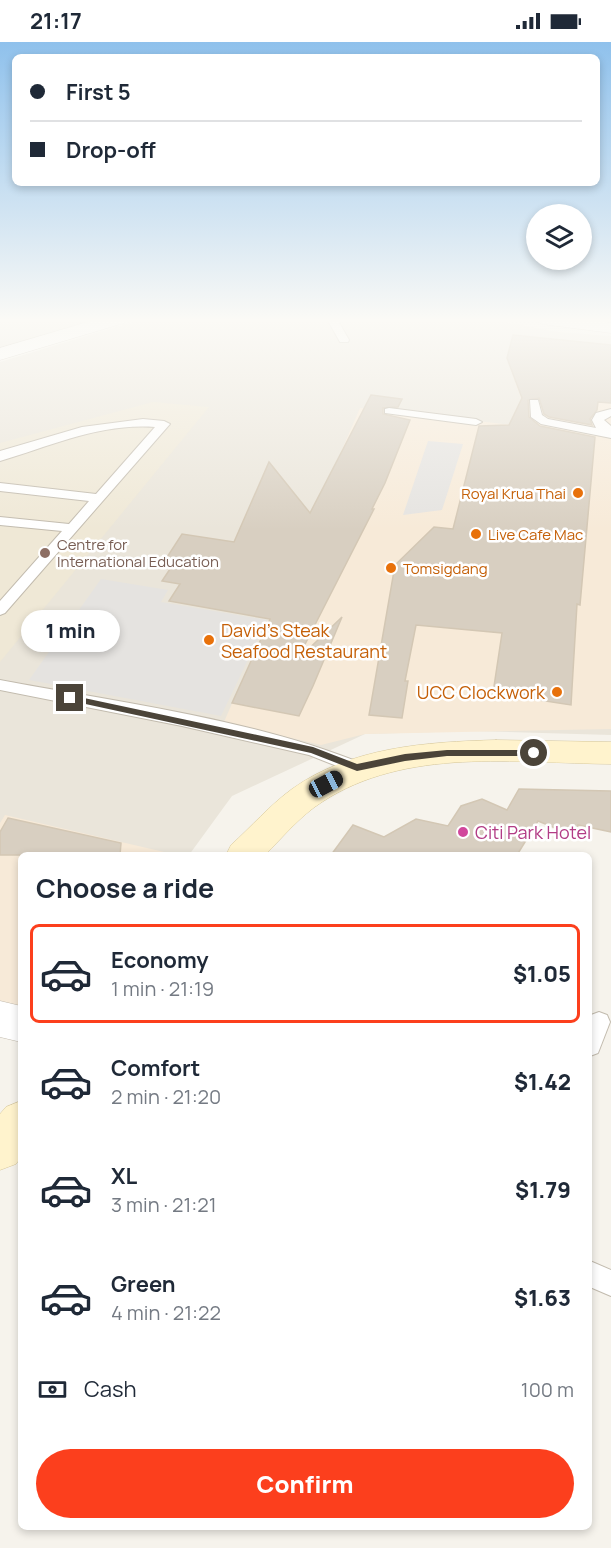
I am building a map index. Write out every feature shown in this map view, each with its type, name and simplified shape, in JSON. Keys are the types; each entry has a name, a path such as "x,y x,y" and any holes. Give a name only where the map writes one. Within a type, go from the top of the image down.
{"main road":[{"path":"246,852 310,793 357,768 405,757 447,753 611,753"},
{"path":"0,1148 18,1126"}],"street":[{"path":"0,1019 18,1023"}],"lane":[{"path":"534,402 537,417 545,422 611,432"},
{"path":"389,411 476,422"},
{"path":"611,412 600,415 598,420 601,426 611,432"},
{"path":"0,457 3,454 95,427 145,422 164,424 0,610"},
{"path":"0,487 100,498"},
{"path":"0,521 70,528"},
{"path":"0,685 182,720 313,750 357,768"},
{"path":"592,1041 600,1022"},
{"path":"592,1275 611,1283"}],"shaded area":[{"path":"0,389 611,389 611,735 471,731 365,734 232,796 191,852 18,852 18,877 0,1010"},
{"path":"518,389 611,389 611,729 365,734 321,745 224,722 360,408 531,427"},
{"name":"Centre for International Education","path":"153,402 209,407 0,662 0,443"},
{"path":"428,441 463,444 442,510 403,515"},
{"path":"101,579 168,590 161,602 267,620 221,716 29,680"},
{"path":"5,815 164,852 18,852 18,1013 0,1010 0,823"}],"building":[{"path":"519,389 611,389 611,403 598,402 597,410 590,419 592,425 549,417 544,414 539,398 528,400 529,417 540,426 595,437 580,605 577,604 571,705 493,693 502,633 416,625 405,681 408,681 402,718 369,715 395,565 434,527 453,529 479,426 509,425 522,398"},
{"path":"371,395 402,399 398,407 383,408 383,414 410,420 372,509 374,509 297,660 342,617 313,686 299,716 232,703 270,619 169,601 180,584 162,581 172,566 162,565 182,534 234,542 269,462 310,513"},
{"name":"Citi Park Hotel","path":"519,789 611,791 611,832 578,825 575,836 538,821 519,852 333,852 353,825 384,837 416,819 448,826 461,806 482,799 507,810"},
{"path":"8,818 121,843 120,852 18,852 18,855 0,855 0,832"}],"place":[{"name":"Royal Krua Thai","path":"578,493"},
{"name":"Live Cafe Mac","path":"476,534"},
{"name":"Centre for International Education","path":"45,553"},
{"name":"Tomsigdang","path":"391,568"},
{"name":"David's Steak Seafood Restaurant","path":"209,640"},
{"name":"UCC Clockwork","path":"557,692"},
{"name":"Citi Park Hotel","path":"463,832"}],"route":[{"path":"70,698 182,720 313,750 357,768 405,757 447,753 534,753"}]}
